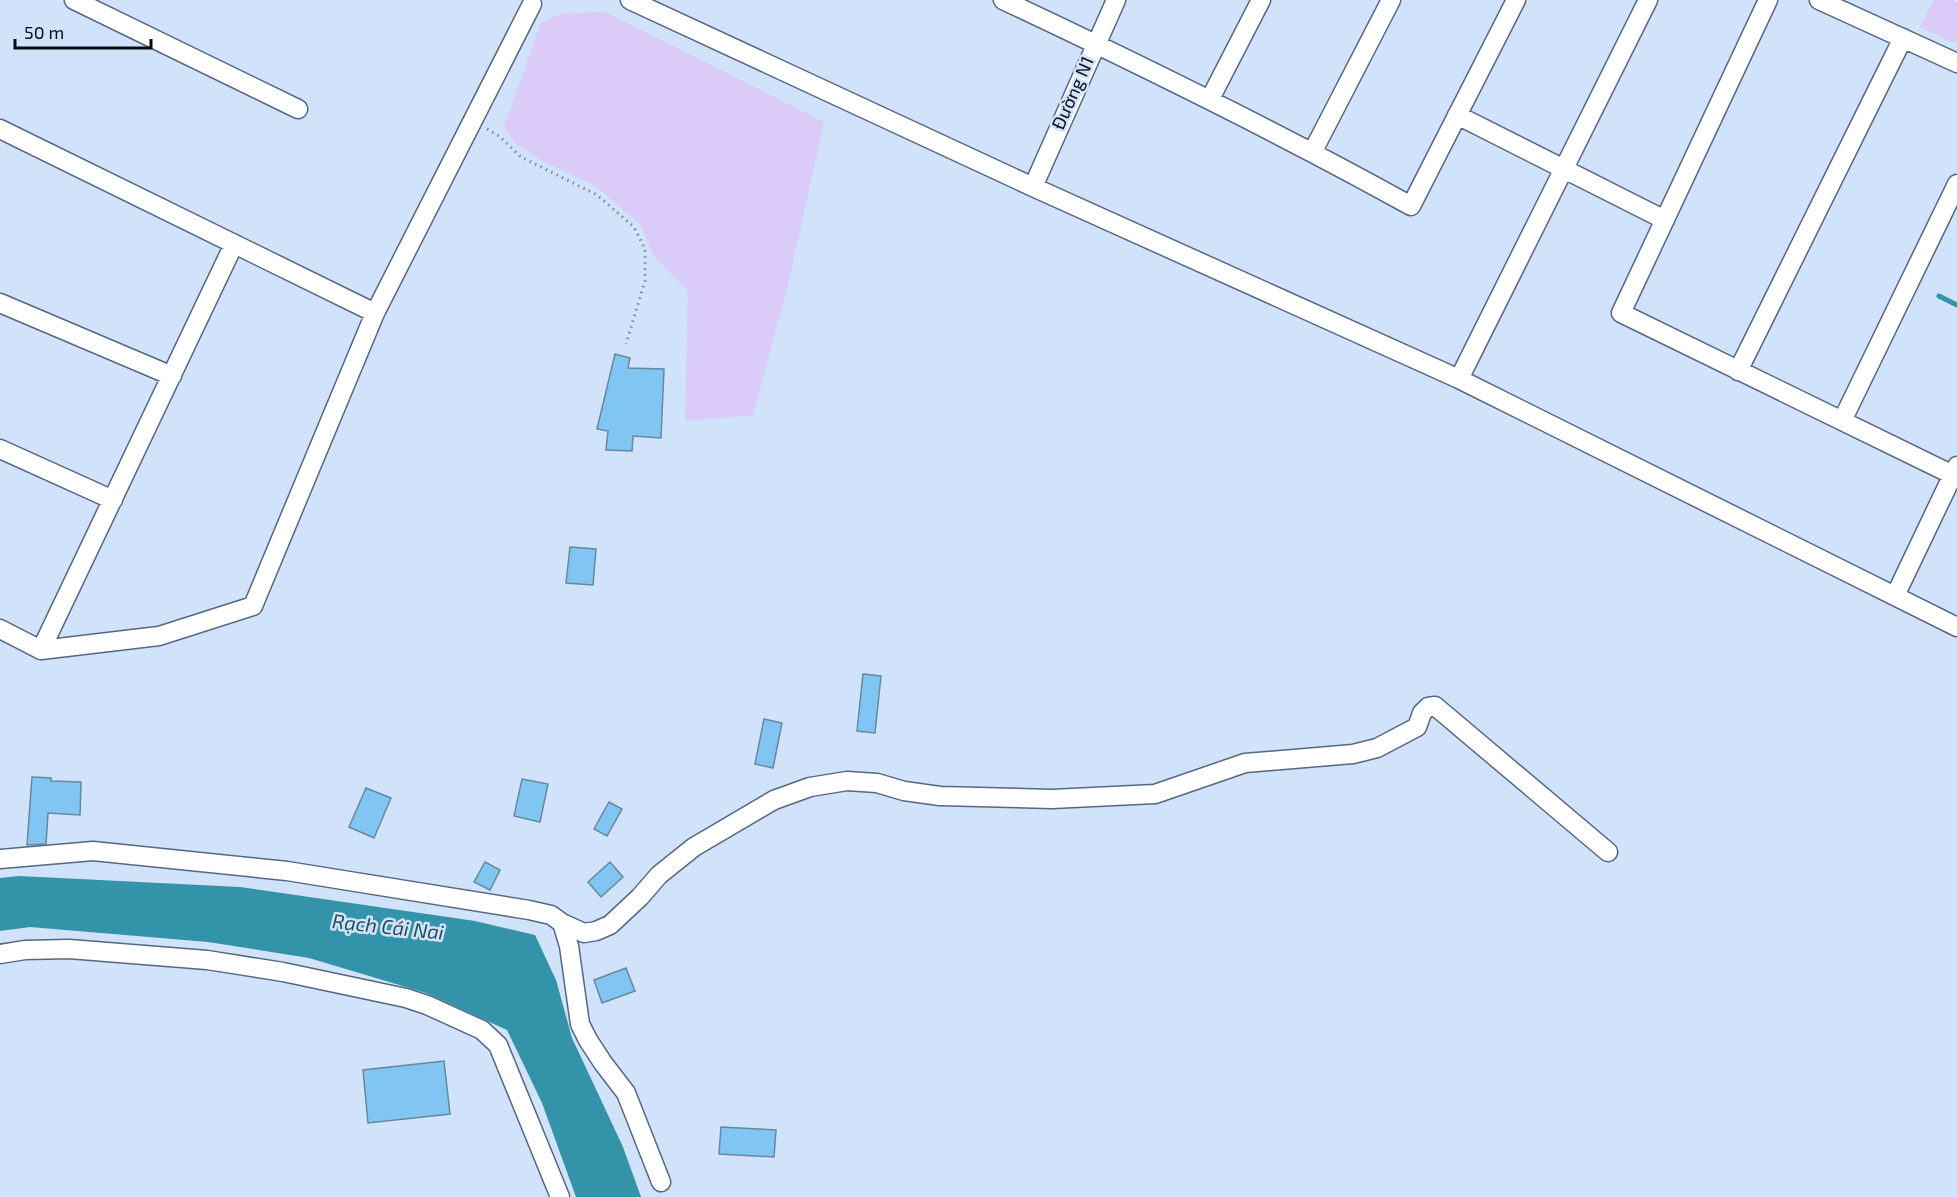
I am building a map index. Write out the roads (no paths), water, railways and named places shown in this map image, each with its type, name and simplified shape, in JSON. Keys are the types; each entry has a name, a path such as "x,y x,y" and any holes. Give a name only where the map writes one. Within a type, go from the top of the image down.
{"street":[{"path":"74,0 298,109"},
{"path":"630,0 1032,187 1459,379 1957,627"},
{"path":"1003,0 1313,151 1411,206 1516,0"},
{"name":"Đường N1","path":"1032,187 1116,0"},
{"path":"1210,99 1261,0"},
{"path":"1313,151 1391,0"},
{"path":"1459,379 1648,0"},
{"path":"1768,0 1621,313 1842,421 1956,472 1895,596"},
{"path":"1819,0 1957,63"},
{"path":"0,629 41,651 159,636 253,606 375,313 533,1"},
{"path":"1738,371 1903,38"},
{"path":"1457,115 1665,220"},
{"path":"0,129 375,313"},
{"path":"1842,421 1957,184"},
{"path":"41,651 234,244"},
{"path":"0,303 172,376"},
{"path":"0,449 113,500"},
{"path":"0,859 93,851 287,871 529,910 551,915 584,933 610,925 640,897 659,874 694,847 774,800 810,787 847,781 877,783 904,791 940,796 1052,799 1155,794 1245,763 1353,754 1377,748 1416,727 1422,713 1428,707 1435,706 1608,852"},
{"path":"562,923 569,946 580,1024 603,1063 626,1093 661,1182"},
{"path":"0,954 25,950 69,949 207,960 284,972 406,998 428,1005 482,1030 498,1045 560,1197"}],"water":[{"name":"Rạch Cái Nai","path":"19,876 240,887 475,921 535,935 556,980 572,1038 623,1147 641,1197 576,1197 542,1103 507,1030 426,993 309,958 208,942 30,927 0,931 0,878"}],"waterway":[{"path":"1939,296 1957,305"}]}
